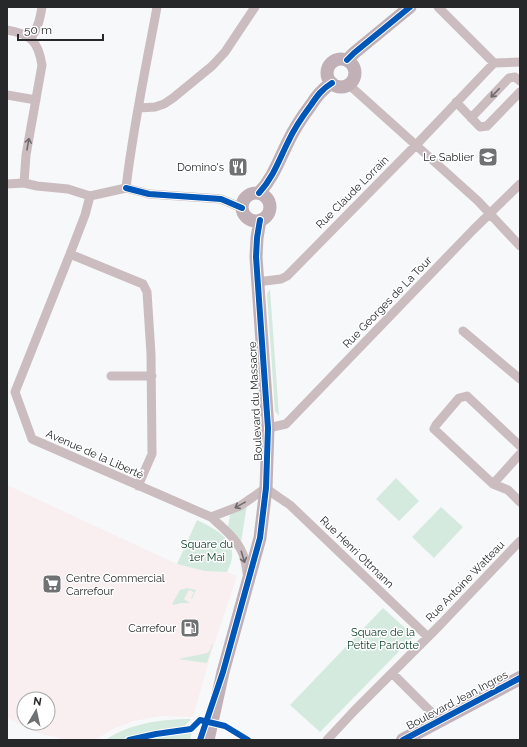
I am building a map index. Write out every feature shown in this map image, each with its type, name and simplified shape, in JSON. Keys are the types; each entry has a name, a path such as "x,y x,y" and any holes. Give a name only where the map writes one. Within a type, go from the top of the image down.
{"main road":[{"path":"347,60 410,7"},
{"path":"338,59 347,60 352,65 354,72 353,78 348,84 339,86 332,83 327,74 330,64 338,59"},
{"path":"259,193 268,184 272,177 300,120 321,91 332,83"},
{"path":"259,193 266,197 270,208 267,216 256,221 245,216 242,208 247,196 259,193"},
{"name":"Boulevard du Massacre","path":"208,740 223,672 260,538 266,488 268,428 257,282 257,238 260,220"},
{"name":"Boulevard du Massacre","path":"200,740 223,672"},
{"name":"Boulevard Jean Ingres","path":"403,740 520,678"}],"street":[{"path":"31,38 39,23 42,7"},
{"path":"126,188 128,166 157,7"},
{"path":"139,108 155,107 164,104 212,66 225,52 255,7"},
{"path":"438,7 494,63 520,62"},
{"path":"7,30 25,34 31,38 40,51 42,65 26,155 24,183"},
{"name":"Rue Claude Lorrain","path":"257,282 281,279 287,276 416,145 494,63"},
{"path":"471,118 509,78 514,77 520,81"},
{"path":"348,84 478,201 520,246"},
{"path":"456,102 480,127 486,126 520,92"},
{"path":"7,95 36,100"},
{"path":"7,184 24,183 37,186 68,189 90,196 126,188 149,194 221,199 242,208"},
{"name":"Rue Georges de La Tour","path":"268,428 286,424 520,184"},
{"name":"Avenue de la Liberté","path":"90,196 70,254 16,392 32,439 211,517 228,531 241,550 248,580"},
{"path":"70,254 143,284 148,292 152,376 152,454 138,486"},
{"path":"463,331 520,379"},
{"path":"111,376 152,376"},
{"path":"520,446 467,396 460,398 434,429 493,484 508,490 520,502"},
{"path":"493,484 520,454"},
{"path":"211,517 240,506 266,488"},
{"name":"Rue Henri Ottmann","path":"266,488 275,497 295,509 428,637"},
{"name":"Rue Antoine Watteau","path":"327,740 520,542"},
{"path":"393,674 430,710 439,722"}],"shaded area":[{"path":"7,485 177,564 204,571 227,572 237,576 211,654 193,717 161,716 134,721 113,729 95,740 63,740 34,731 56,731 56,691 16,691 16,722 7,718"}],"green space":[{"path":"270,289 279,416 275,411 267,294"},
{"path":"396,478 419,501 399,521 376,499"},
{"path":"247,505 241,542 228,527 230,515"},
{"path":"441,507 463,527 434,558 412,537"},
{"name":"Square du 1er Mai","path":"197,520 215,529 230,544 232,559 227,572 204,571 177,564"},
{"path":"187,588 196,590 192,599 191,598 194,592 189,590 184,599 190,603 172,604 180,590"},
{"name":"Square de la Petite Parlotte","path":"383,608 414,636 320,732 290,705"},
{"path":"212,644 207,663 178,659 207,653"},
{"path":"191,719 181,730 156,732 123,740 105,740 115,734 146,723"},
{"path":"192,731 190,740 135,740 156,735"}],"cycle path":[{"path":"347,60 410,7"},
{"path":"259,193 272,175 290,137 301,119 320,93 332,83"},
{"path":"126,188 149,194 221,199 242,208"},
{"path":"200,740 223,672 260,538 266,488 268,428 256,257 260,220"},
{"path":"403,740 520,678"},
{"path":"129,740 191,729 200,720 225,726 248,740"}],"place":[{"name":"Le Sablier","path":"488,157"},
{"name":"Domino's","path":"238,167"},
{"name":"Centre Commercial Carrefour","path":"52,584"},
{"name":"Carrefour","path":"190,628"}]}
